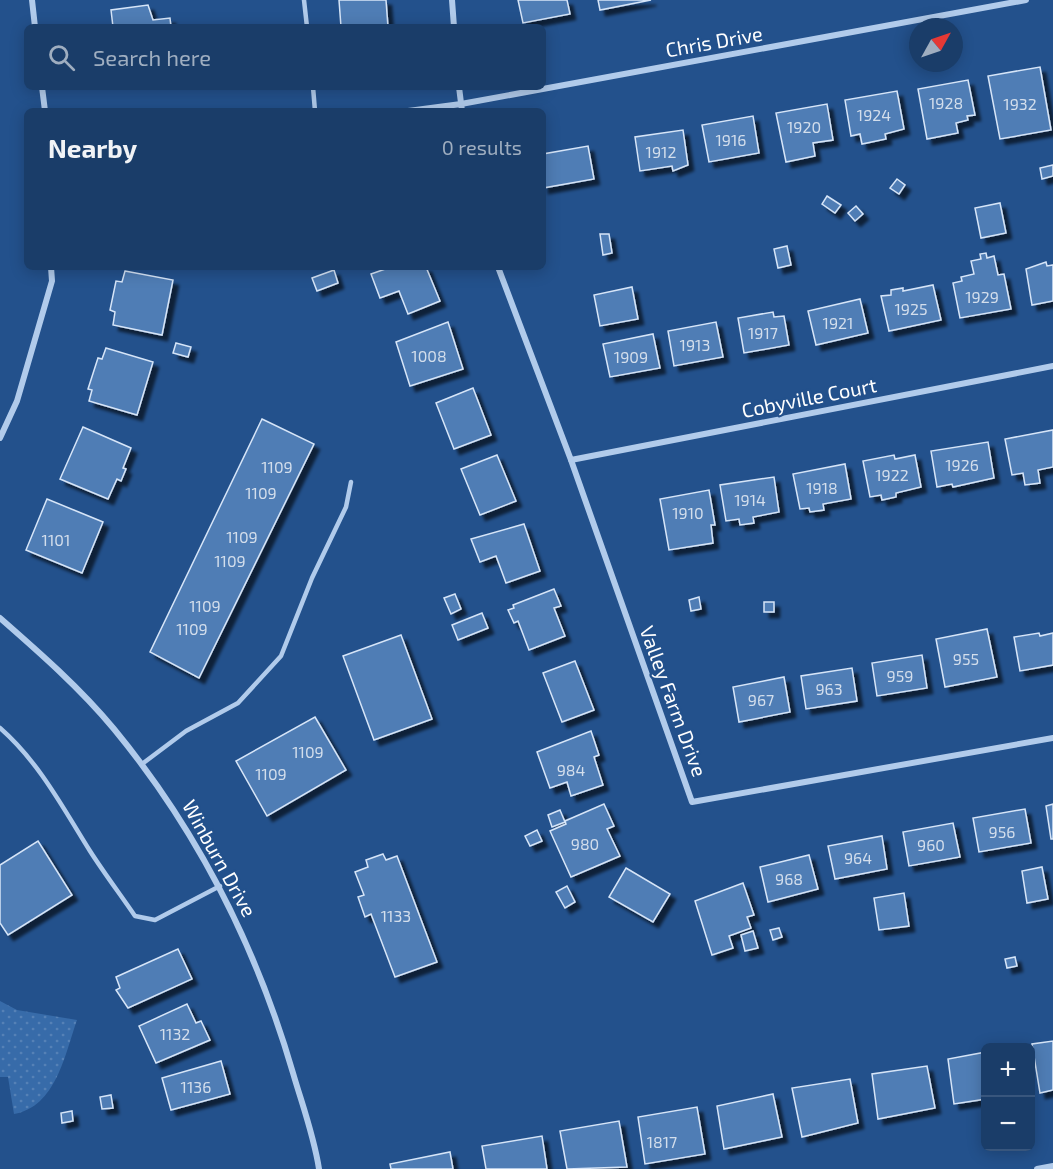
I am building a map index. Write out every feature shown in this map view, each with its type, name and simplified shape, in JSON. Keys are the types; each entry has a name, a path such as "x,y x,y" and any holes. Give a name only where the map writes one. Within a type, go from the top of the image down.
{"street":[{"path":"32,0 35,24"},
{"path":"452,0 454,24"},
{"name":"Chris Drive","path":"461,108 1026,0"},
{"path":"42,90 45,108"},
{"path":"459,90 461,108"},
{"path":"0,438 17,401 52,281 51,270"},
{"name":"Valley Farm Drive","path":"499,270 571,460 692,802 1053,738"},
{"name":"Cobyville Court","path":"571,460 1053,366"},
{"name":"Winburn Drive","path":"0,618 54,665 113,727 142,764 196,842 220,886 260,971 284,1042 319,1169"},
{"path":"1037,1169 1053,1166"}],"lane":[{"path":"304,0 307,24"},
{"path":"313,90 315,108"},
{"path":"142,764 186,731 238,703 281,656 312,579 346,507 351,482"},
{"path":"0,728 13,739 54,791 90,851 135,916 155,920 220,886"}],"shaded area":[{"path":"0,1001 17,1010 77,1020 63,1063 49,1090 40,1101 14,1114 8,1077 0,1077"}],"building":[{"path":"339,0 386,0 388,24 341,24"},
{"path":"518,0 567,0 570,14 523,23"},
{"path":"598,0 651,0 600,10"},
{"path":"148,5 153,20 170,18 171,24 113,24 111,10"},
{"path":"1040,67 1051,130 1000,139 988,76"},
{"path":"968,80 975,115 967,116 968,120 956,123 958,133 927,139 918,89"},
{"path":"897,91 904,129 885,134 886,139 862,144 860,134 851,136 845,100"},
{"path":"827,104 833,140 813,143 815,156 786,162 776,113"},
{"path":"753,116 759,153 709,162 702,125"},
{"path":"683,130 688,165 673,171 672,166 640,171 635,137"},
{"path":"588,146 594,179 546,187 546,153"},
{"path":"1053,165 1053,176 1042,179 1040,168"},
{"path":"897,179 905,185 899,194 890,188"},
{"path":"827,196 841,205 835,213 822,204"},
{"path":"1000,203 1006,233 981,238 975,208"},
{"path":"856,206 863,214 855,221 848,213"},
{"path":"600,234 609,234 612,253 603,255"},
{"path":"787,246 791,265 778,268 774,249"},
{"path":"986,253 987,258 994,256 998,275 1004,274 1011,309 960,318 953,283 962,281 961,277 974,274 971,261 981,259 980,254"},
{"path":"1046,262 1047,266 1053,265 1053,301 1032,305 1026,269"},
{"path":"334,270 338,283 317,291 312,278"},
{"path":"382,270 427,270 440,301 408,314 399,291 380,298 371,274"},
{"path":"125,271 173,280 162,335 113,325 115,312 110,310 116,281 122,282"},
{"path":"933,285 941,320 889,331 881,296 891,295 891,290 903,288 903,291"},
{"path":"632,287 638,319 600,326 594,295"},
{"path":"860,299 868,333 816,345 808,311"},
{"path":"773,312 774,317 784,316 789,345 744,353 738,318"},
{"path":"448,322 463,369 410,386 396,342"},
{"path":"716,322 723,357 674,366 668,331"},
{"path":"653,334 660,368 610,377 603,344"},
{"path":"176,343 191,347 188,357 173,353"},
{"path":"106,348 153,362 137,415 89,401 92,390 88,389 98,358 102,359"},
{"path":"473,388 491,435 454,449 436,403"},
{"path":"262,419 314,444 199,678 150,652"},
{"path":"83,427 131,448 123,468 126,469 121,481 117,479 108,499 60,479"},
{"path":"1053,430 1053,467 1038,470 1040,483 1025,485 1023,473 1012,475 1005,439"},
{"path":"988,442 994,478 953,487 952,484 937,487 931,451"},
{"path":"497,455 516,501 480,515 461,469"},
{"path":"894,455 895,459 915,455 921,487 896,493 896,497 882,500 881,495 870,497 863,461"},
{"path":"845,464 851,499 823,504 824,510 810,512 809,508 800,509 793,474"},
{"path":"774,477 779,512 753,517 754,523 740,525 739,519 726,521 720,485"},
{"path":"709,490 715,525 711,525 713,543 669,550 660,499"},
{"path":"47,499 103,522 82,573 26,550"},
{"path":"524,524 540,571 506,583 496,556 480,562 471,539"},
{"path":"554,589 561,606 554,608 565,636 529,650 518,621 514,623 508,610 514,608 513,605"},
{"path":"455,594 461,609 451,614 444,598"},
{"path":"699,597 701,609 691,611 689,600"},
{"path":"764,602 774,602 774,612 764,612"},
{"path":"482,613 488,628 458,640 452,625"},
{"path":"987,629 997,677 945,687 936,639"},
{"path":"1039,633 1040,636 1053,633 1053,665 1020,671 1014,637"},
{"path":"401,635 432,719 374,740 343,656"},
{"path":"922,655 927,688 877,696 872,663"},
{"path":"575,661 594,710 562,722 543,673"},
{"path":"852,668 857,701 806,709 801,676"},
{"path":"784,677 790,712 739,722 733,687"},
{"path":"315,717 346,770 267,816 236,761"},
{"path":"591,731 599,755 594,757 603,785 571,796 567,782 550,788 537,752"},
{"path":"604,804 614,826 607,829 620,856 571,877 550,831 566,824 565,821"},
{"path":"1053,804 1053,839 1051,839 1046,806"},
{"path":"1025,809 1031,843 979,852 973,818"},
{"path":"560,810 565,822 552,827 548,815"},
{"path":"953,823 960,857 909,866 903,832"},
{"path":"537,830 542,841 530,846 525,836"},
{"path":"882,836 887,869 835,879 828,846"},
{"path":"38,841 72,895 8,935 0,923 0,865"},
{"path":"383,854 386,860 397,856 437,962 395,977 371,914 365,917 358,897 364,895 355,872 368,867 366,860"},
{"path":"809,855 818,889 768,902 760,867"},
{"path":"1042,867 1048,899 1027,903 1022,871"},
{"path":"626,868 670,894 653,922 609,897"},
{"path":"743,883 754,915 747,917 751,928 729,936 733,948 712,955 695,901"},
{"path":"567,886 575,902 565,908 556,892"},
{"path":"904,893 909,926 879,930 874,898"},
{"path":"779,928 782,937 773,940 770,930"},
{"path":"753,931 758,948 745,951 741,935"},
{"path":"178,949 192,979 128,1008 116,990 120,988 116,977"},
{"path":"1015,957 1017,966 1007,968 1005,959"},
{"path":"187,1004 196,1023 201,1021 210,1040 156,1063 139,1026"},
{"path":"1053,1041 1053,1090 1040,1093 1035,1062 1035,1044"},
{"path":"981,1053 981,1100 954,1104 948,1059"},
{"path":"221,1061 230,1094 171,1110 162,1078"},
{"path":"927,1066 935,1108 878,1119 872,1074"},
{"path":"850,1079 858,1123 802,1137 792,1088"},
{"path":"773,1094 782,1137 724,1149 717,1106"},
{"path":"111,1095 113,1108 102,1109 100,1097"},
{"path":"697,1107 705,1154 645,1164 638,1117"},
{"path":"72,1111 73,1121 62,1123 61,1113"},
{"path":"619,1121 627,1167 567,1169 560,1131"},
{"path":"542,1136 547,1169 486,1169 482,1146"},
{"path":"450,1152 453,1169 391,1169 390,1164"}]}
